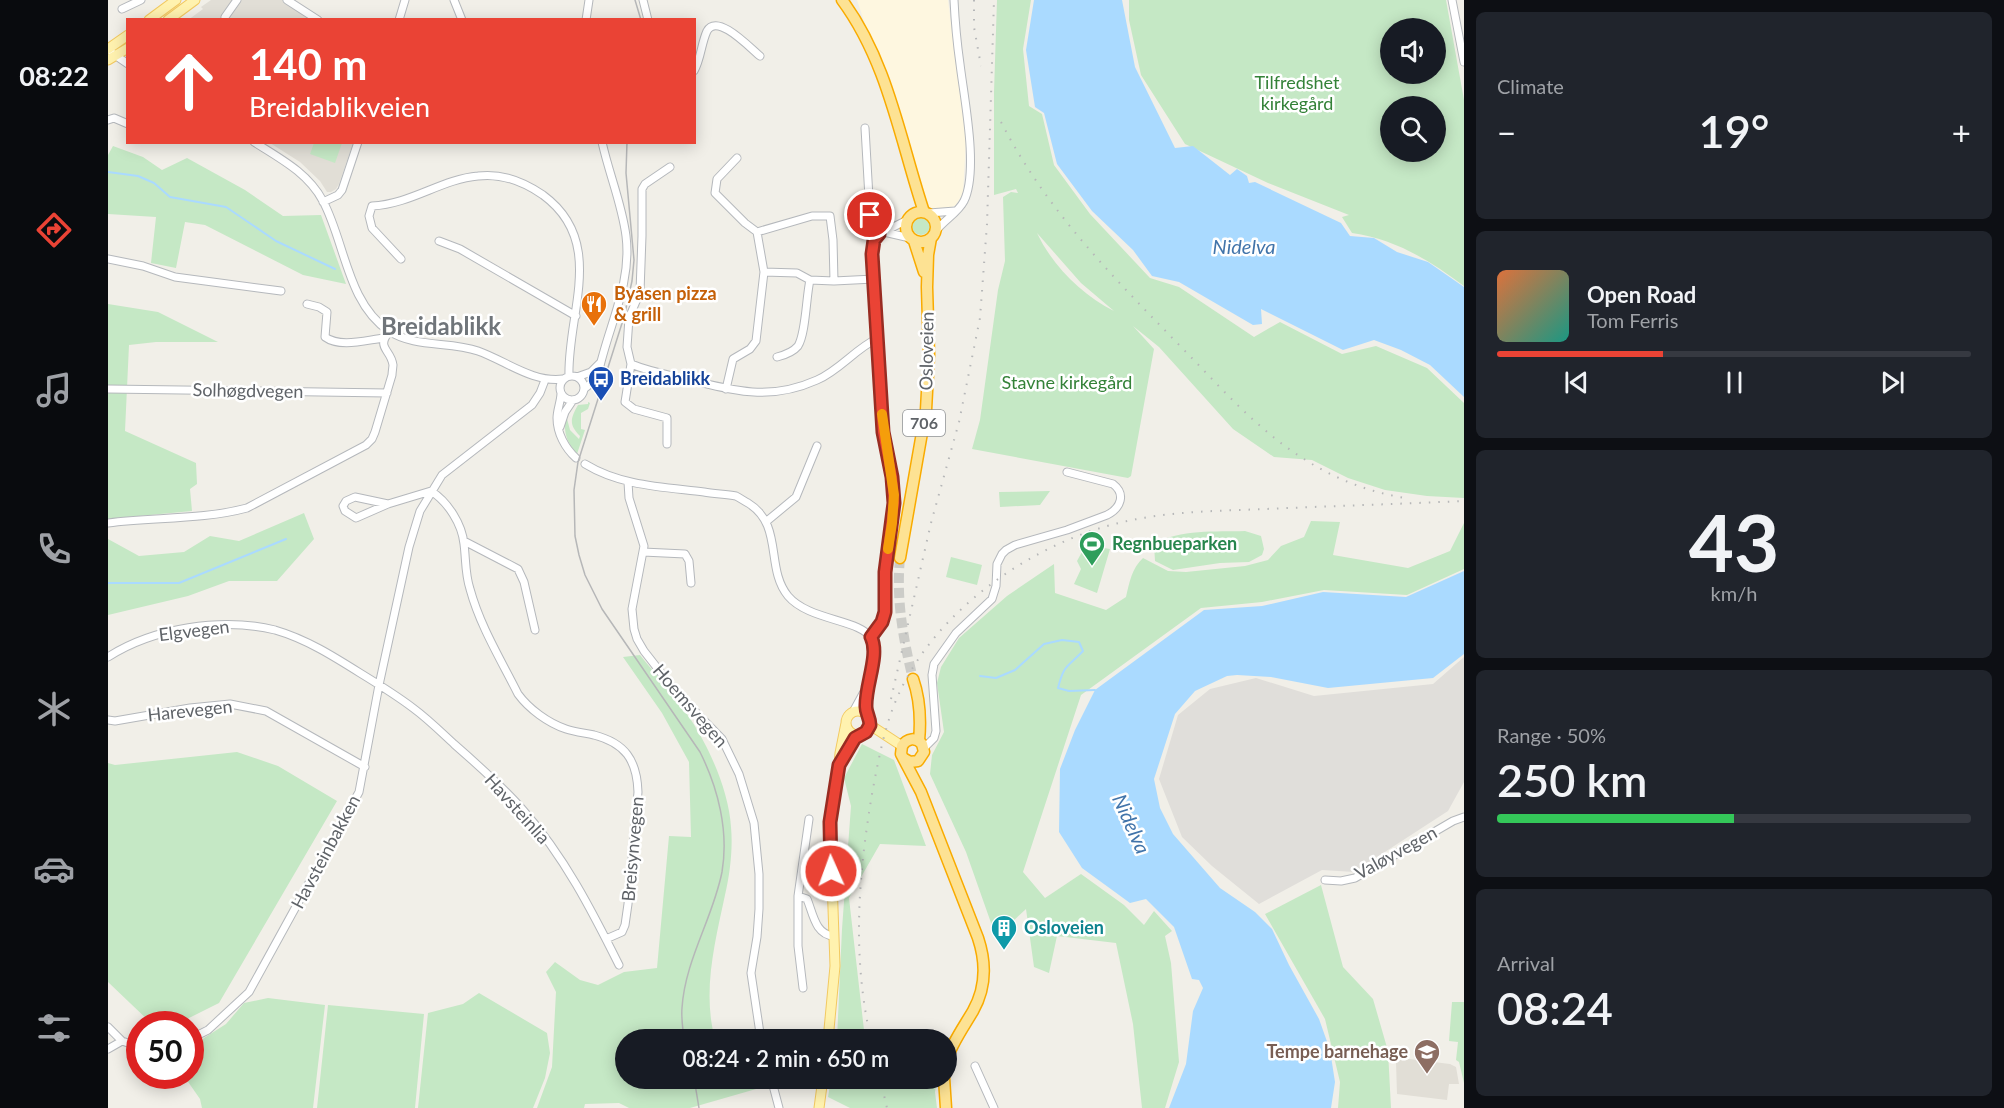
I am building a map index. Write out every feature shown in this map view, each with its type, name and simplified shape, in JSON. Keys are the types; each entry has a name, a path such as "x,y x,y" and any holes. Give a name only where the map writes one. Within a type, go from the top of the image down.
{"highway":[{"name":"706","path":"842,0 859,28 880,72 926,212 935,221 934,234"},
{"name":"706","path":"912,174 913,206 906,230 912,239"},
{"path":"908,218 914,213 926,212"},
{"path":"912,239 923,242 934,234"},
{"name":"Osloveien","path":"900,558 926,410 930,355 928,255 934,234"},
{"name":"Osloveien","path":"912,239 920,258 927,286"},
{"path":"913,679 921,721 921,792"},
{"path":"919,712 901,754 921,792 978,938 984,961 979,997 957,1036"},
{"path":"904,744 912,739 922,749"},
{"path":"903,758 910,762 922,749"},
{"path":"945,1089 946,1108"}],"main road":[{"path":"152,18 176,0"},
{"path":"171,18 195,0"},
{"path":"110,54 126,37"},
{"path":"110,54 126,49"},
{"path":"829,1029 835,980 830,822 840,753 849,715 862,711 866,727"},
{"path":"846,723 850,731 866,727 904,744"},
{"path":"839,765 849,746 866,727"},
{"path":"819,1108 822,1089"}],"street":[{"path":"122,9 141,0"},
{"path":"225,17 237,0"},
{"path":"287,0 315,18"},
{"path":"400,18 405,0"},
{"path":"454,0 461,18"},
{"path":"586,18 589,0"},
{"path":"643,0 648,18"},
{"path":"934,234 966,197 970,154 969,123 958,48 954,0"},
{"path":"1452,0 1464,62"},
{"path":"696,65 707,32 714,25 726,28 760,56"},
{"path":"110,54 126,63"},
{"path":"108,120 114,118 126,123"},
{"path":"865,128 870,215 881,233 912,239"},
{"path":"257,144 295,168 311,184 323,202 360,298 378,321 390,331 427,343 476,350 545,380 565,397 573,400"},
{"path":"323,202 338,195 342,190 357,144"},
{"path":"559,429 565,412 573,400 582,395 584,389 597,376 616,316 626,271 626,235 620,203 608,169 602,144"},
{"path":"726,388 734,359 750,349 756,341 764,272 757,232 715,193 717,179 736,158"},
{"path":"670,167 645,184 642,189 640,292 629,318 627,347 628,359 632,364 649,370 760,394 802,386 831,373 858,349 878,338"},
{"path":"401,259 372,228 369,216 372,206 400,201 476,176 492,175 518,181 534,189 563,214 574,235 580,276 569,357 570,377 561,392 557,418 567,448 576,458"},
{"path":"926,212 957,210"},
{"path":"757,232 812,216 830,216 834,281"},
{"path":"871,637 882,622 885,612 885,572 894,503 892,477 883,432 872,246 881,233 908,218"},
{"path":"439,241 460,249 576,316"},
{"path":"108,259 143,266 175,277 281,291"},
{"path":"764,272 797,273 810,280 874,279"},
{"path":"777,357 797,348 801,338 810,280"},
{"path":"307,304 325,309 327,312 325,338 330,342 384,338"},
{"path":"616,316 629,318"},
{"path":"108,523 230,513 247,508 366,445 375,432 393,366 384,349 384,338 390,331"},
{"path":"545,380 591,372 602,361"},
{"path":"632,364 625,402 634,409 667,418 667,444"},
{"path":"570,377 582,380 584,389"},
{"name":"Havsteinbakken","path":"204,1032 249,992 359,792 379,685 409,547 420,511 442,475 532,405 545,380"},
{"name":"Solhøgdvegen","path":"108,389 387,393"},
{"path":"767,521 796,497 817,446"},
{"path":"585,464 607,476 628,482 737,497 754,507 767,521 779,579 788,596 802,609 862,629 871,637 874,643 874,654 867,685 866,727"},
{"path":"922,749 934,738 936,731 933,664 956,633 992,599 996,586 997,564 1002,554 1015,545 1067,530 1113,512 1119,504 1121,495 1113,484 1067,472"},
{"name":"Hoemsvegen","path":"628,482 629,498 642,538 643,552 632,609 637,639 676,692 722,739 740,774 754,823 759,874 759,909 751,973 759,1029"},
{"path":"388,504 355,497 346,501 344,506 345,511 356,518 388,504 431,491"},
{"name":"Breisynvegen","path":"431,491 448,505 464,541 465,566 470,590 485,630 524,702 549,721 567,730 595,735 617,744 629,755 635,770 638,792 625,925 622,932 606,939"},
{"path":"464,541 518,569 524,582 535,630"},
{"path":"643,552 685,554 689,561 691,583"},
{"name":"Elgvegen","path":"108,657 128,644 154,635 225,625 248,626 275,630 319,647 379,685"},
{"name":"Havsteinlia","path":"379,685 414,708 523,810 557,854 585,899 619,965"},
{"path":"853,712 867,685"},
{"name":"Harevegen","path":"108,720 115,721 190,708 230,704 266,711 365,767"},
{"name":"Valøyvegen","path":"1325,880 1341,881 1355,878 1453,821 1464,817"},
{"path":"803,988 798,946 798,896 808,819"},
{"path":"798,896 807,899 819,929 834,936"},
{"path":"108,1027 126,1042"},
{"path":"108,1049 123,1041"},
{"path":"975,1066 994,1108"},
{"path":"774,1089 779,1108"}],"shaded area":[{"path":"211,0 283,0 309,18 191,18 203,9 201,7"},
{"path":"857,0 948,0 966,140 963,193 956,205 941,211 928,207 923,202"},
{"path":"272,144 353,144 339,184 331,192 327,192 320,181 300,162"},
{"path":"1464,657 1464,782 1448,811 1354,872 1322,870 1259,904 1212,866 1182,837 1159,779 1178,715 1210,689 1256,678 1314,696 1433,684"},
{"name":"Tempe barnehage","path":"1401,1058 1450,1064 1456,1067 1459,1084 1449,1084 1447,1100 1397,1094 1396,1062"}],"green space":[{"name":"Stavne kirkegård","path":"997,0 1031,0 1023,49 1029,106 1042,114 1054,165 1090,214 1150,278 1179,287 1254,337 1280,322 1342,354 1376,346 1427,368 1464,403 1464,498 1385,490 1348,478 1312,460 1274,457 1233,429 1159,347 1133,326 1154,349 1131,476 1128,478 972,449 980,420 998,290 1005,261 1003,197 1011,192 1018,193 1016,189 994,195","holes":["1037,233 1081,283 1114,311 1091,297 1069,278 1043,245"]},
{"name":"Tilfredshet kirkegård","path":"1129,0 1446,0 1464,100 1464,286 1411,252 1383,240 1352,233 1342,217 1349,215 1268,183 1185,144 1141,75 1129,20"},
{"path":"314,144 342,144 335,163 310,154"},
{"path":"113,146 143,157 162,170 187,158 245,190 283,216 321,215 346,284 303,275 205,225 185,222 176,268 151,263 156,217 108,214 108,155"},
{"path":"921,217 927,220 930,226 927,232 921,235 915,232 912,226 915,220"},
{"path":"108,304 158,312 218,342 156,342 129,345 125,431 196,463 197,484 190,489 192,511 108,519"},
{"path":"590,403 588,409 581,413 581,429 585,430 577,454 566,436 566,415 570,430 579,439 580,436 572,425 572,418 578,405 588,404"},
{"path":"1050,491 1040,505 1000,507 999,492"},
{"path":"304,513 314,539 277,581 229,581 188,596 108,615 108,539 139,556 184,552 210,536 239,541"},
{"path":"1311,521 1340,522 1333,555 1408,568 1450,551 1464,523 1464,569 1407,595 1324,590 1262,602 1201,608 1081,695 1023,872 1045,898 1081,874 1124,905 1144,925 1154,911 1172,931 1165,936 1171,963 1179,1062 1165,1108 1142,1108 1133,1024 1116,943 1057,936 1049,973 1034,967 1026,909 996,937 966,852 930,774 932,755 944,732 937,683 941,667 959,638 1007,596 1054,564 1055,593 1106,610 1126,597 1134,571 1143,558 1168,571 1186,572 1245,566 1268,560 1281,546 1304,537"},
{"path":"1245,531 1261,536 1264,549 1262,555 1249,562 1220,563 1173,570 1155,561 1154,544 1164,539 1198,532"},
{"name":"Regnbueparken","path":"1092,546 1110,549 1097,593 1074,584 1081,569 1077,561 1083,550"},
{"path":"951,557 982,565 977,585 946,577"},
{"path":"640,655 673,695 698,731 711,757 727,800 732,844 731,861 711,967 710,1003 713,1029 615,1029 615,1089 756,1089 690,1108 629,1108 619,1103 585,1104 584,1108 537,1108 552,1067 556,992 546,972 555,962 580,980 598,985 624,972 657,968 669,836 691,837 689,762 662,713 623,657"},
{"path":"862,744 894,760 926,846 880,844 849,898 864,1029 837,1029 851,806 844,778"},
{"path":"237,752 278,766 337,801 219,1003 203,1011 138,1011 108,982 108,763 115,765"},
{"path":"1321,885 1343,967 1373,999 1388,1051 1391,1108 1338,1108 1340,1082 1325,1019 1265,914"},
{"path":"479,993 547,1033 550,1053 545,1078 533,1108 418,1108 428,1013 463,1004"},
{"path":"268,998 325,1005 313,1108 202,1108 200,1099 193,1089 204,1089 204,1038 226,1024 244,1003"},
{"path":"1452,1002 1464,1002 1464,1083 1459,1062 1456,1060 1458,1042 1449,1041"},
{"path":"328,1005 424,1014 415,1108 317,1108"},
{"path":"829,1089 935,1089 937,1108 850,1108 828,1097"}],"water":[{"name":"Nidelva","path":"1034,0 1122,0 1135,67 1175,148 1193,146 1230,175 1237,169 1247,176 1249,183 1255,182 1341,223 1350,236 1374,238 1397,252 1428,262 1464,287 1464,397 1430,365 1401,350 1374,340 1343,350 1261,309 1262,324 1253,325 1179,282 1152,276 1133,250 1092,211 1057,164 1044,113 1035,107 1026,50"},
{"name":"Nidelva","path":"1464,571 1464,654 1433,678 1328,688 1271,677 1227,676 1195,691 1175,714 1154,779 1160,808 1173,834 1220,888 1255,912 1272,929 1319,1019 1330,1050 1335,1082 1331,1108 1169,1108 1186,1064 1193,1011 1203,988 1199,980 1192,979 1174,927 1146,899 1130,903 1082,868 1059,832 1060,769 1075,730 1095,690 1204,610 1262,606 1323,592 1406,597"}],"waterway":[{"path":"108,172 138,176 154,183 170,197 226,207 276,241 335,269"},
{"path":"108,583 179,583 286,539"},
{"path":"980,676 996,678 1015,670 1044,644 1062,640 1079,642 1083,651 1064,670 1058,688 1069,691 1095,690"}],"tunnel":[{"path":"900,558 901,619 913,679"}],"tram line":[{"path":"635,0 640,18"},
{"path":"627,144 626,173 634,260 632,281 624,317 578,462 574,490 575,536 585,575 602,609 700,752 717,795 724,841 722,872 688,973 682,1012 683,1029"},
{"path":"696,1089 699,1108"}],"railway":[{"path":"974,0 974,27 981,66"},
{"path":"891,699 931,523 959,422 980,318 987,224 994,0"},
{"path":"1001,122 1061,216 1134,298 1242,409 1288,448 1328,473 1353,484 1405,498"},
{"path":"869,1029 861,978 859,917 863,856 879,757 892,709 914,666 935,637 961,609 990,585 1055,546 1089,532 1123,522 1194,512 1464,501"},
{"path":"883,1089 887,1108"}],"slow traffic":[{"path":"882,414 894,495 888,549"}],"place":[{"name":"Byåsen pizza & grill","path":"594,327"},
{"name":"Breidablikk","path":"601,402"},
{"name":"Regnbueparken","path":"1092,567"},
{"name":"Osloveien","path":"1004,951"},
{"name":"Tempe barnehage","path":"1427,1075"}],"district":[{"name":"Breidablikk","path":"441,327"}],"route":[{"path":"831,871 830,822 839,765 855,738 866,732 870,725 866,709 867,685 875,648 871,637 882,622 885,612 886,557 894,512 892,477 883,432 872,254 874,240 879,234 870,215"}]}
